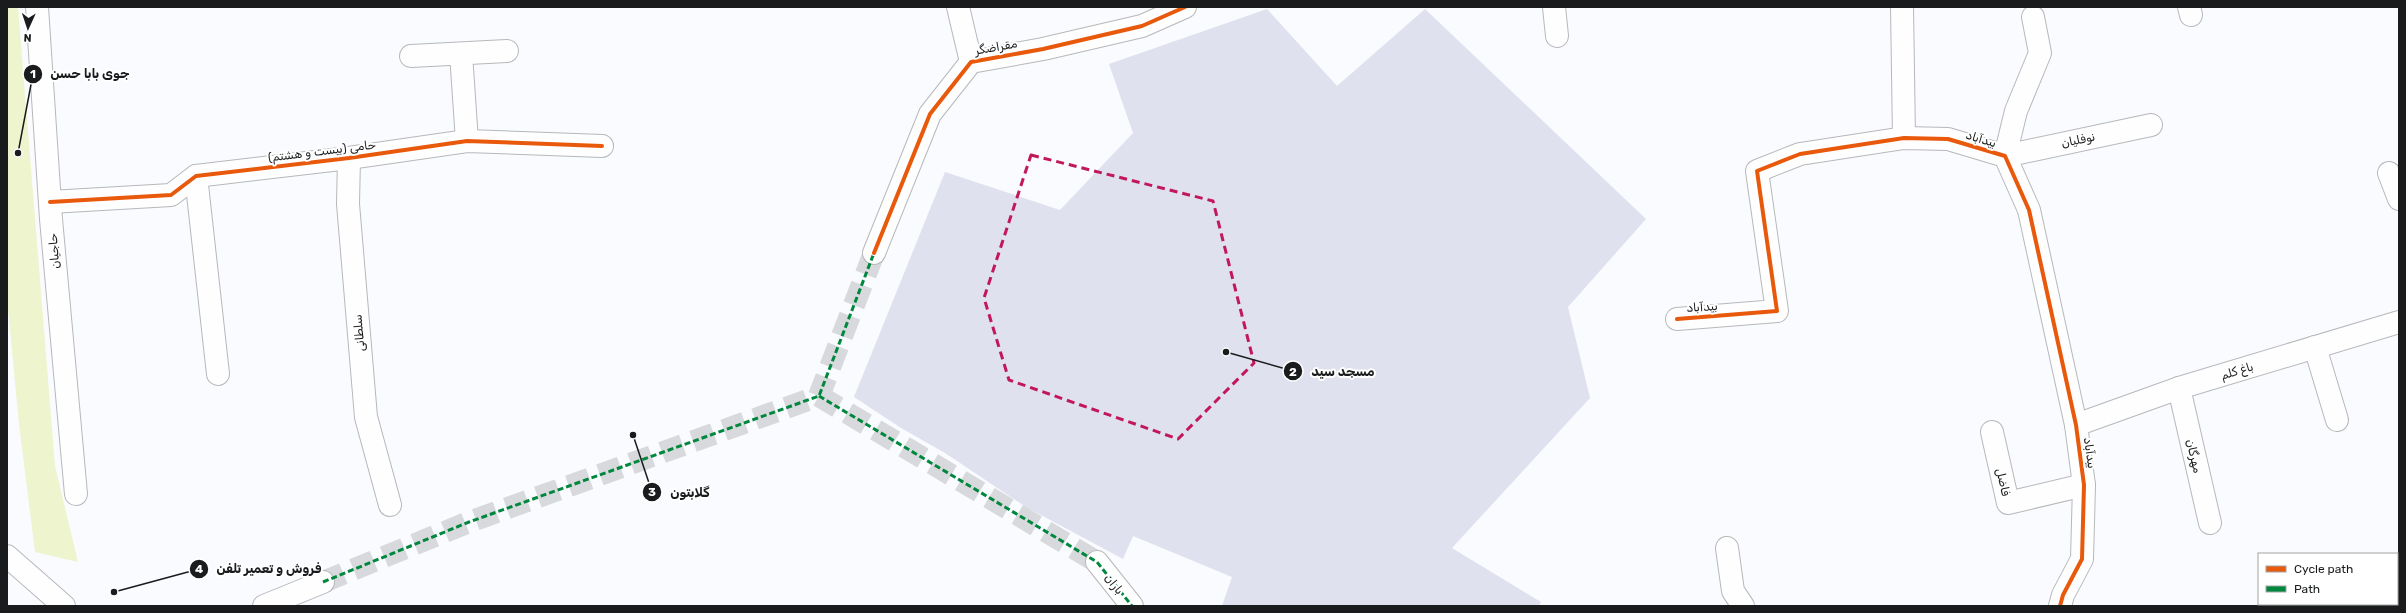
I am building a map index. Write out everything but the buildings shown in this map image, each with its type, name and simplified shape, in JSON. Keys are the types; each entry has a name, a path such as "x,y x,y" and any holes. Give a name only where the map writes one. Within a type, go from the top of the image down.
{"street":[{"name":"حاجیان","path":"37,7 50,202 76,494"},
{"path":"958,7 971,62"},
{"name":"مقراضگر","path":"874,253 930,114 971,62 1043,49 1142,26 1185,7"},
{"path":"1554,7 1557,36"},
{"path":"1902,7 1904,138"},
{"path":"2005,156 2016,111 2040,53 2034,17"},
{"path":"411,56 507,51"},
{"path":"461,54 467,141"},
{"name":"نوفلیان","path":"2005,156 2151,125"},
{"name":"بیدآباد","path":"1677,319 1777,311 1757,171 1800,154 1904,138 1948,139 2005,156 2029,210 2076,425 2084,485 2082,559 2063,595 2060,606"},
{"name":"حامی (بیست و هشتم)","path":"196,176 349,158 467,141 602,146"},
{"name":"سلطانی","path":"349,158 348,204 366,417 390,505"},
{"path":"2389,173 2399,199"},
{"path":"50,202 171,195 196,176"},
{"path":"196,176 218,374"},
{"name":"باغ کلم","path":"2076,425 2179,388 2399,322"},
{"path":"2315,347 2337,420"},
{"name":"مهرگان","path":"2179,388 2210,523"},
{"name":"فاضل","path":"1992,432 2008,503 2084,485"},
{"path":"1727,548 1732,591 1743,606"},
{"path":"7,556 64,606"},
{"name":"باران","path":"1097,562 1132,606"},
{"path":"264,606 323,582"}],"highlighted area":[{"path":"1031,155 1213,201 1254,363 1178,439 1009,380 984,298"}],"green space":[{"path":"7,7 18,7 55,466 78,562 35,552 19,424 7,299"}],"tunnel":[{"path":"323,582 469,522 819,396 874,253"},
{"path":"819,396 1097,562"}],"marked path":[{"path":"323,582 469,522 819,396 874,253"},
{"path":"819,396 1097,562 1132,606"}],"cycle path":[{"path":"874,253 930,114 971,62 1043,49 1142,26 1185,7"},
{"path":"1677,319 1777,311 1757,171 1800,154 1904,138 1948,139 2005,156 2029,210 2076,425 2084,485 2082,559 2063,595 2060,606"},
{"path":"50,202 171,195 196,176 349,158 467,141 602,146"}],"place":[{"name":"جوی بابا حسن","path":"18,153"},
{"name":"مسجد سید","path":"1226,352"},
{"name":"گلابتون","path":"633,435"},
{"name":"فروش و تعمیر تلفن","path":"114,592"}]}
